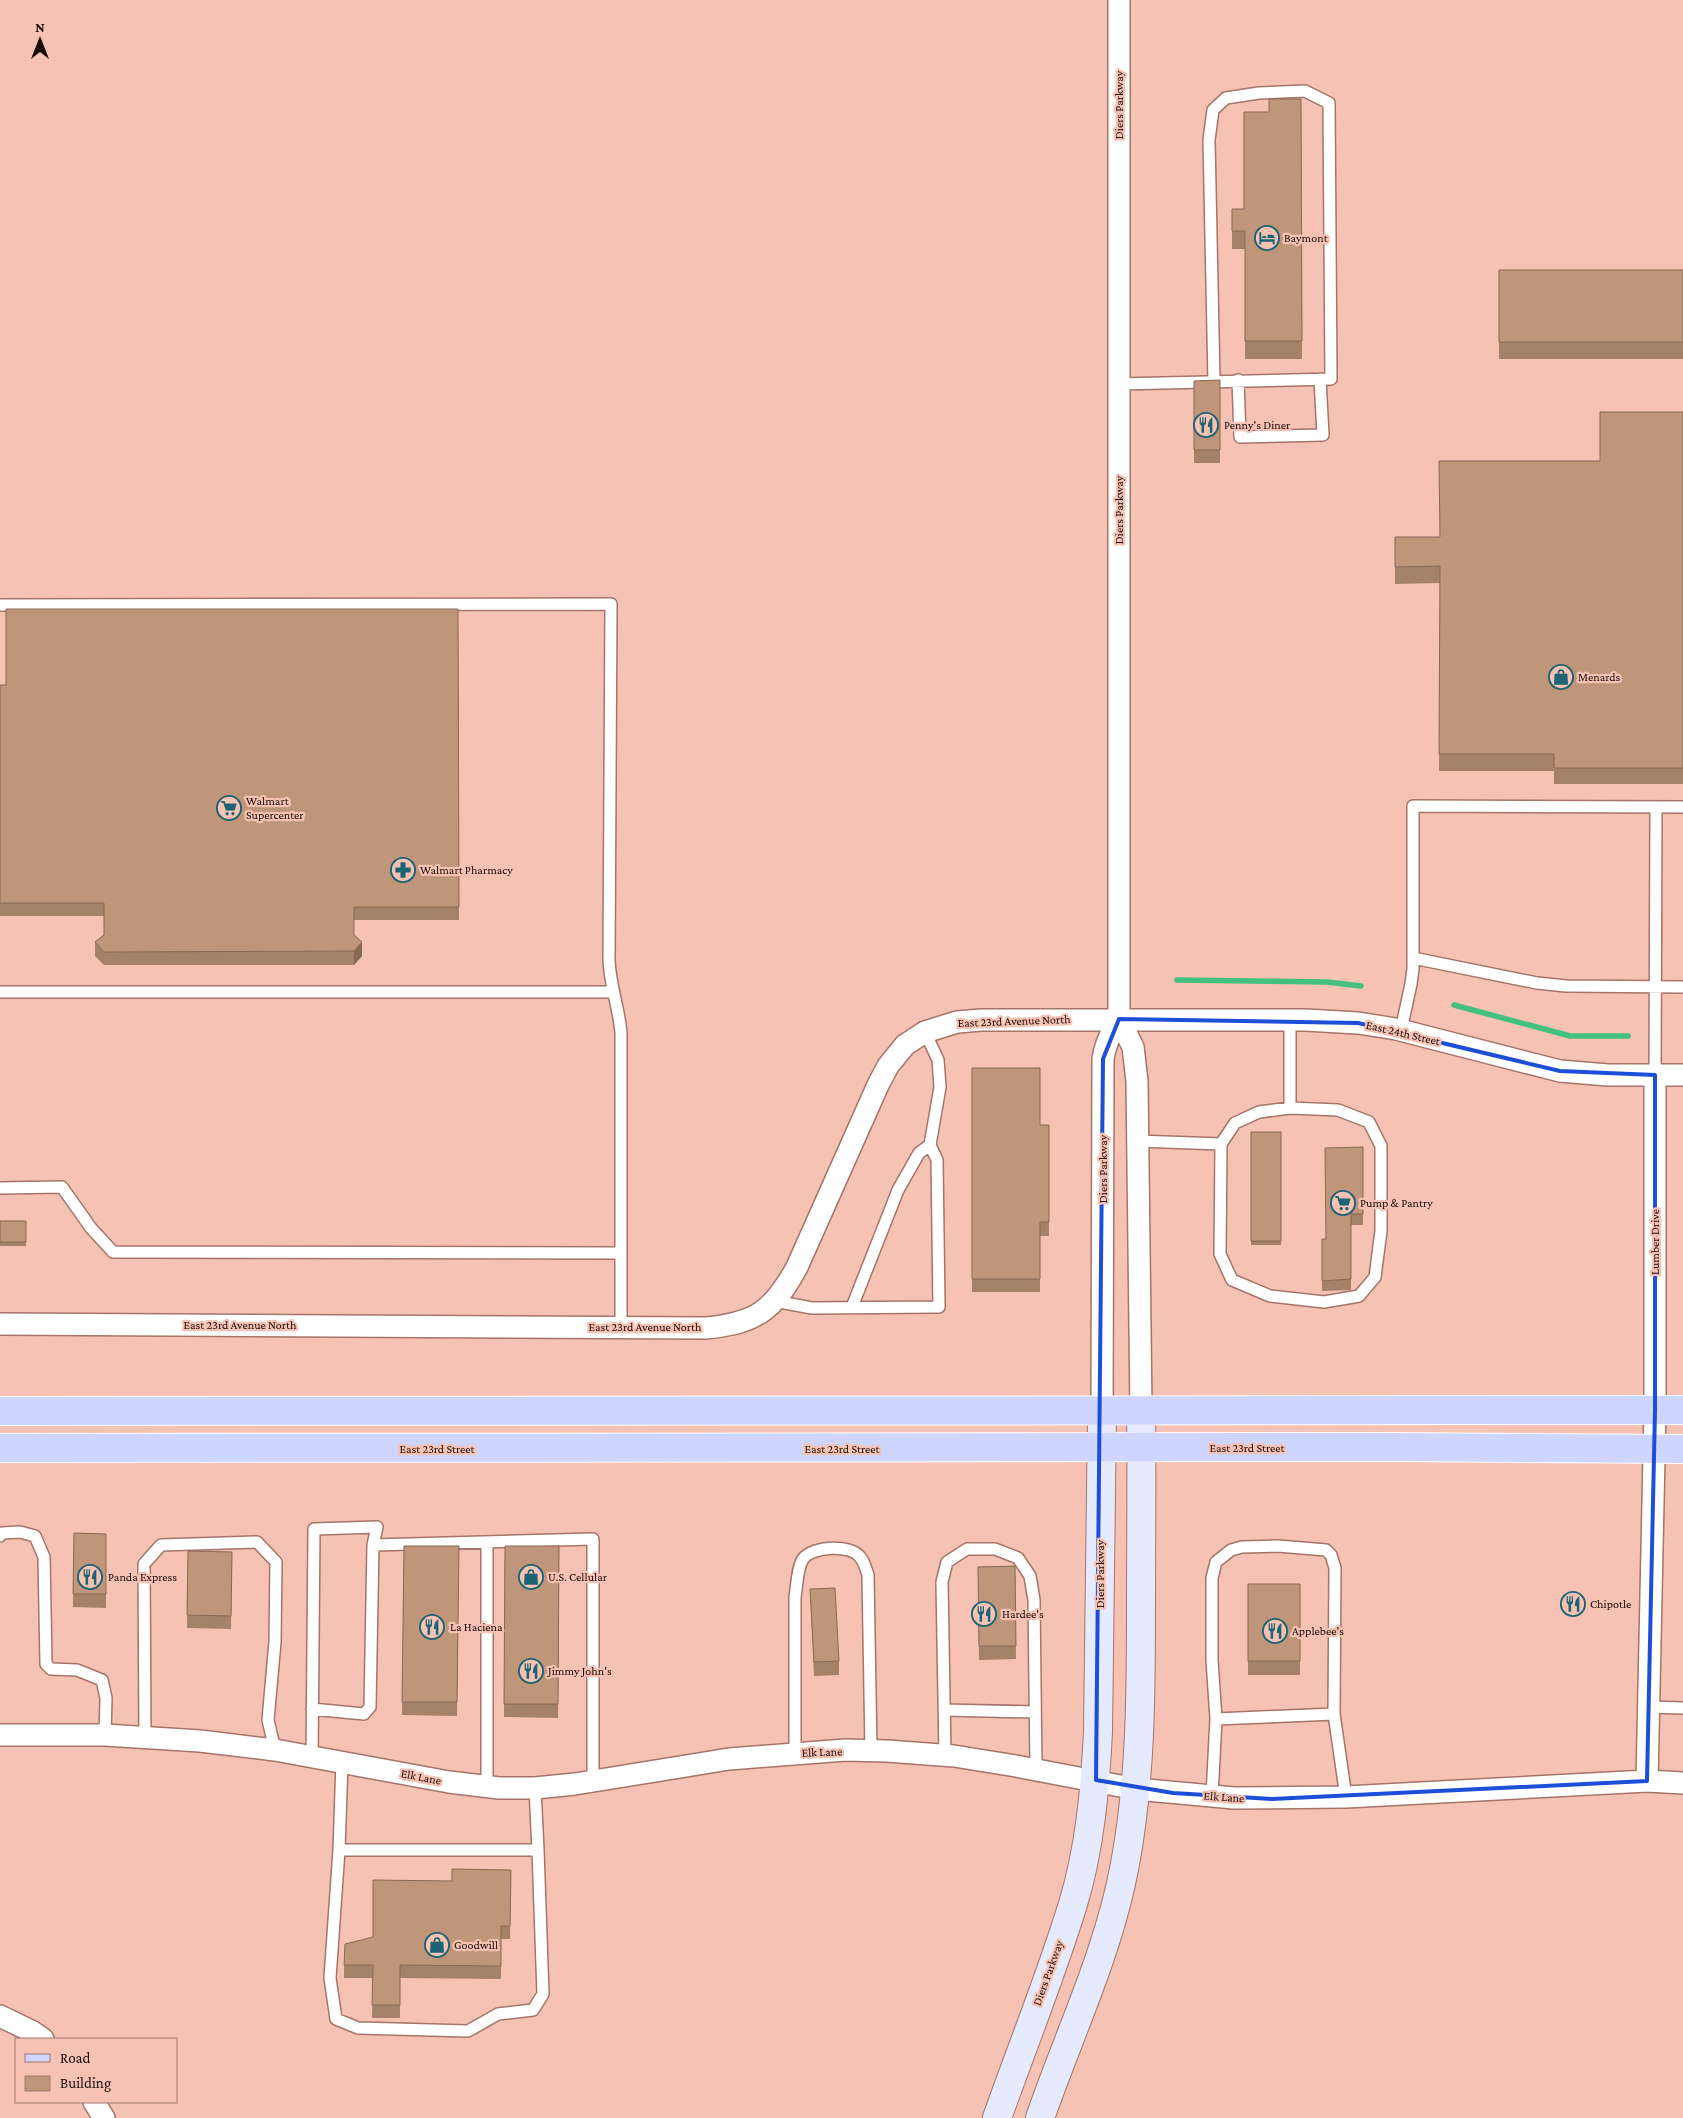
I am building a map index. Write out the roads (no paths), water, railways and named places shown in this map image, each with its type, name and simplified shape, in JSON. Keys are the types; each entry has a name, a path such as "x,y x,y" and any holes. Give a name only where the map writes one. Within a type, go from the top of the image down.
{"main road":[{"path":"0,1411 1102,1412 1683,1410"},
{"name":"Diers Parkway","path":"1040,2118 1058,2065 1093,1980 1112,1917 1125,1865 1136,1789 1141,1715 1141,1411"},
{"name":"Diers Parkway","path":"997,2118 1073,1903 1088,1841 1096,1780 1098,1732 1100,1449 1102,1412"},
{"name":"East 23rd Street","path":"0,1448 1683,1449"}],"street":[{"name":"Diers Parkway","path":"1102,1412 1103,1059 1104,1049 1119,1019 1120,0"},
{"name":"Diers Parkway","path":"1119,1019 1127,1032 1135,1056 1141,1411"},
{"name":"East 24th Street","path":"1119,1019 1290,1020 1358,1023 1401,1030 1560,1071 1608,1075 1683,1075"},
{"name":"East 23rd Avenue North","path":"0,1324 621,1327 723,1326 749,1320 759,1315 788,1284 797,1268 878,1085 888,1066 905,1046 925,1032 957,1022 980,1020 1119,1019"},
{"name":"Lumber Drive","path":"1647,1781 1655,1410 1655,1075"},
{"name":"Elk Lane","path":"0,1735 145,1737 275,1750 487,1787 535,1788 593,1781 699,1762 795,1753 871,1751 945,1755 1036,1769 1136,1789 1272,1799 1346,1797 1647,1781 1683,1783"},
{"path":"0,2016 34,2032 41,2038"},
{"path":"95,2103 104,2118"}],"lane":[{"path":"1119,384 1332,379 1329,102 1305,92 1259,93 1226,98 1213,110 1209,140 1214,381"},
{"path":"1238,380 1240,437 1323,435 1320,379"},
{"path":"0,604 611,604 609,960 612,992 618,1010 621,1033 621,1327"},
{"path":"1401,1030 1411,984 1413,958 1412,806 1683,807"},
{"path":"1655,1075 1656,807"},
{"path":"1413,958 1537,983 1566,986 1683,987"},
{"path":"0,992 612,992"},
{"path":"1290,1020 1290,1108"},
{"path":"774,1301 812,1308 939,1307 937,1160 930,1146 940,1087 938,1060 925,1032"},
{"path":"1290,1108 1338,1110 1369,1122 1380,1146 1381,1232 1375,1277 1359,1296 1324,1302 1270,1296 1232,1280 1220,1254 1221,1144 1235,1123 1259,1112 1290,1108"},
{"path":"1137,1141 1221,1144"},
{"path":"852,1307 898,1190 918,1153 930,1146"},
{"path":"0,1188 62,1187 91,1228 113,1252 621,1253"},
{"path":"312,1709 364,1714 370,1707 373,1545 377,1527 314,1530 312,1709 312,1757"},
{"path":"0,1536 2,1533 20,1532 36,1536 44,1557 46,1664 51,1669 78,1670 102,1680 106,1698 105,1735"},
{"path":"373,1545 593,1539 593,1781"},
{"path":"145,1737 144,1564 161,1545 257,1542 276,1562 275,1642 268,1720 275,1750"},
{"path":"487,1787 488,1542"},
{"path":"1212,1796 1216,1719 1212,1660 1212,1578 1216,1562 1231,1550 1258,1546 1326,1550 1332,1555 1335,1568 1334,1714 1346,1797"},
{"path":"795,1753 795,1597 803,1559 811,1552 829,1549 851,1550 860,1556 868,1575 871,1751"},
{"path":"945,1755 942,1582 947,1562 967,1549 995,1549 1018,1558 1030,1576 1034,1600 1036,1769"},
{"path":"1648,1707 1683,1708"},
{"path":"944,1710 1035,1712"},
{"path":"1216,1719 1334,1714"},
{"path":"342,1762 339,1850 330,1978 336,2019 358,2028 468,2031 498,2014 533,2010 543,1994 535,1788"},
{"path":"339,1850 538,1850"}],"waterway":[{"path":"1177,980 1327,982 1361,986"},
{"path":"1454,1005 1570,1036 1628,1036"}],"place":[{"name":"Baymont","path":"1267,238"},
{"name":"Penny's Diner","path":"1206,425"},
{"name":"Menards","path":"1561,677"},
{"name":"Walmart Supercenter","path":"229,808"},
{"name":"Walmart Pharmacy","path":"403,870"},
{"name":"Pump & Pantry","path":"1343,1203"},
{"name":"Panda Express","path":"90,1577"},
{"name":"U.S. Cellular","path":"531,1577"},
{"name":"Chipotle","path":"1573,1604"},
{"name":"Hardee's","path":"984,1614"},
{"name":"La Haciena","path":"432,1627"},
{"name":"Applebee's","path":"1275,1631"},
{"name":"Jimmy John's","path":"531,1671"},
{"name":"Goodwill","path":"437,1945"}]}
